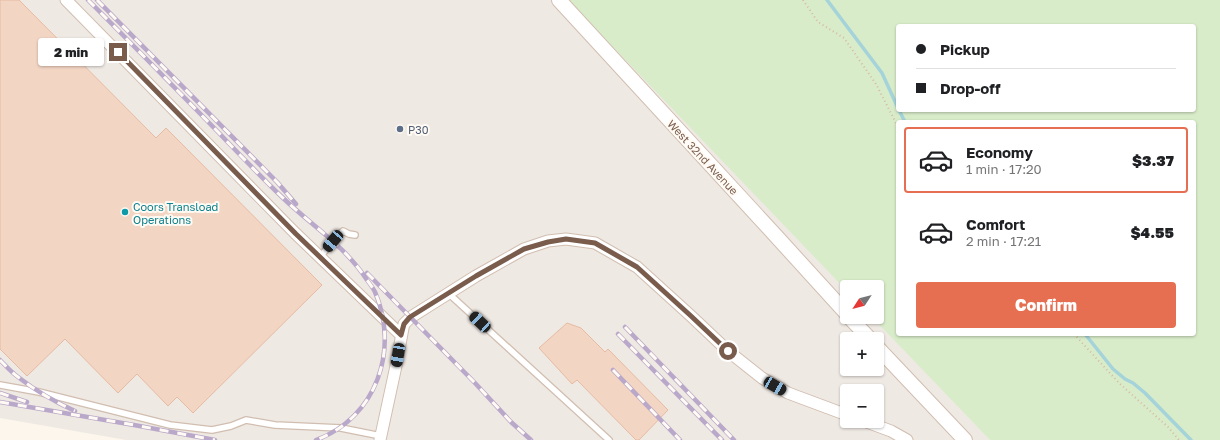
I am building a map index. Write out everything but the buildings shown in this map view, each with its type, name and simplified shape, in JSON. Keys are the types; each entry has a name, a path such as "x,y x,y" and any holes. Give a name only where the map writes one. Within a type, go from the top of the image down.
{"street":[{"path":"66,0 296,234 401,335"},
{"name":"West 32nd Avenue","path":"559,0 840,306"},
{"path":"381,438 401,335 404,324 410,317 524,249 548,242 566,239 595,243 637,267 728,351 762,378 788,393 840,412"},
{"path":"856,324 863,332"},
{"path":"884,354 965,440"},
{"path":"883,428 907,440"}],"lane":[{"path":"320,257 343,231 355,235"},
{"path":"448,293 609,440"},
{"path":"0,385 39,392 170,425 212,430 231,426 246,420 275,425 341,428 381,438"}],"path":[{"path":"803,0 818,22 844,38 876,84 896,123"},
{"path":"1076,336 1119,383 1168,427 1179,440"}],"shaded area":[{"path":"0,0 603,0 841,280 840,324 884,324 884,323 896,332 896,336 900,336 999,440 126,440 0,418"}],"green space":[{"path":"568,0 1220,0 1220,440 990,440 879,324 884,324 884,280 840,280 840,284"}],"waterway":[{"path":"827,0 882,73 896,104"},
{"path":"900,112 904,120"},
{"path":"1087,336 1113,369 1145,393 1191,440"}],"railway":[{"path":"88,0 275,190 349,257 375,292 382,314 385,336 383,359 377,380 368,399 354,416 337,430 316,440"},
{"path":"97,0 277,182 296,204"},
{"path":"367,273 475,383 511,422 531,440"},
{"path":"625,327 734,440"},
{"path":"618,334 722,440"},
{"path":"0,360 13,373 32,387 75,411"},
{"path":"613,370 680,440"},
{"path":"0,393 27,402"},
{"path":"0,402 215,440"}],"place":[{"name":"P30","path":"400,129"},
{"name":"Coors Transload Operations","path":"125,212"}],"route":[{"path":"118,52 296,234 401,335 404,324 410,317 476,276 524,249 548,242 566,239 595,243 637,267 728,351"}]}
